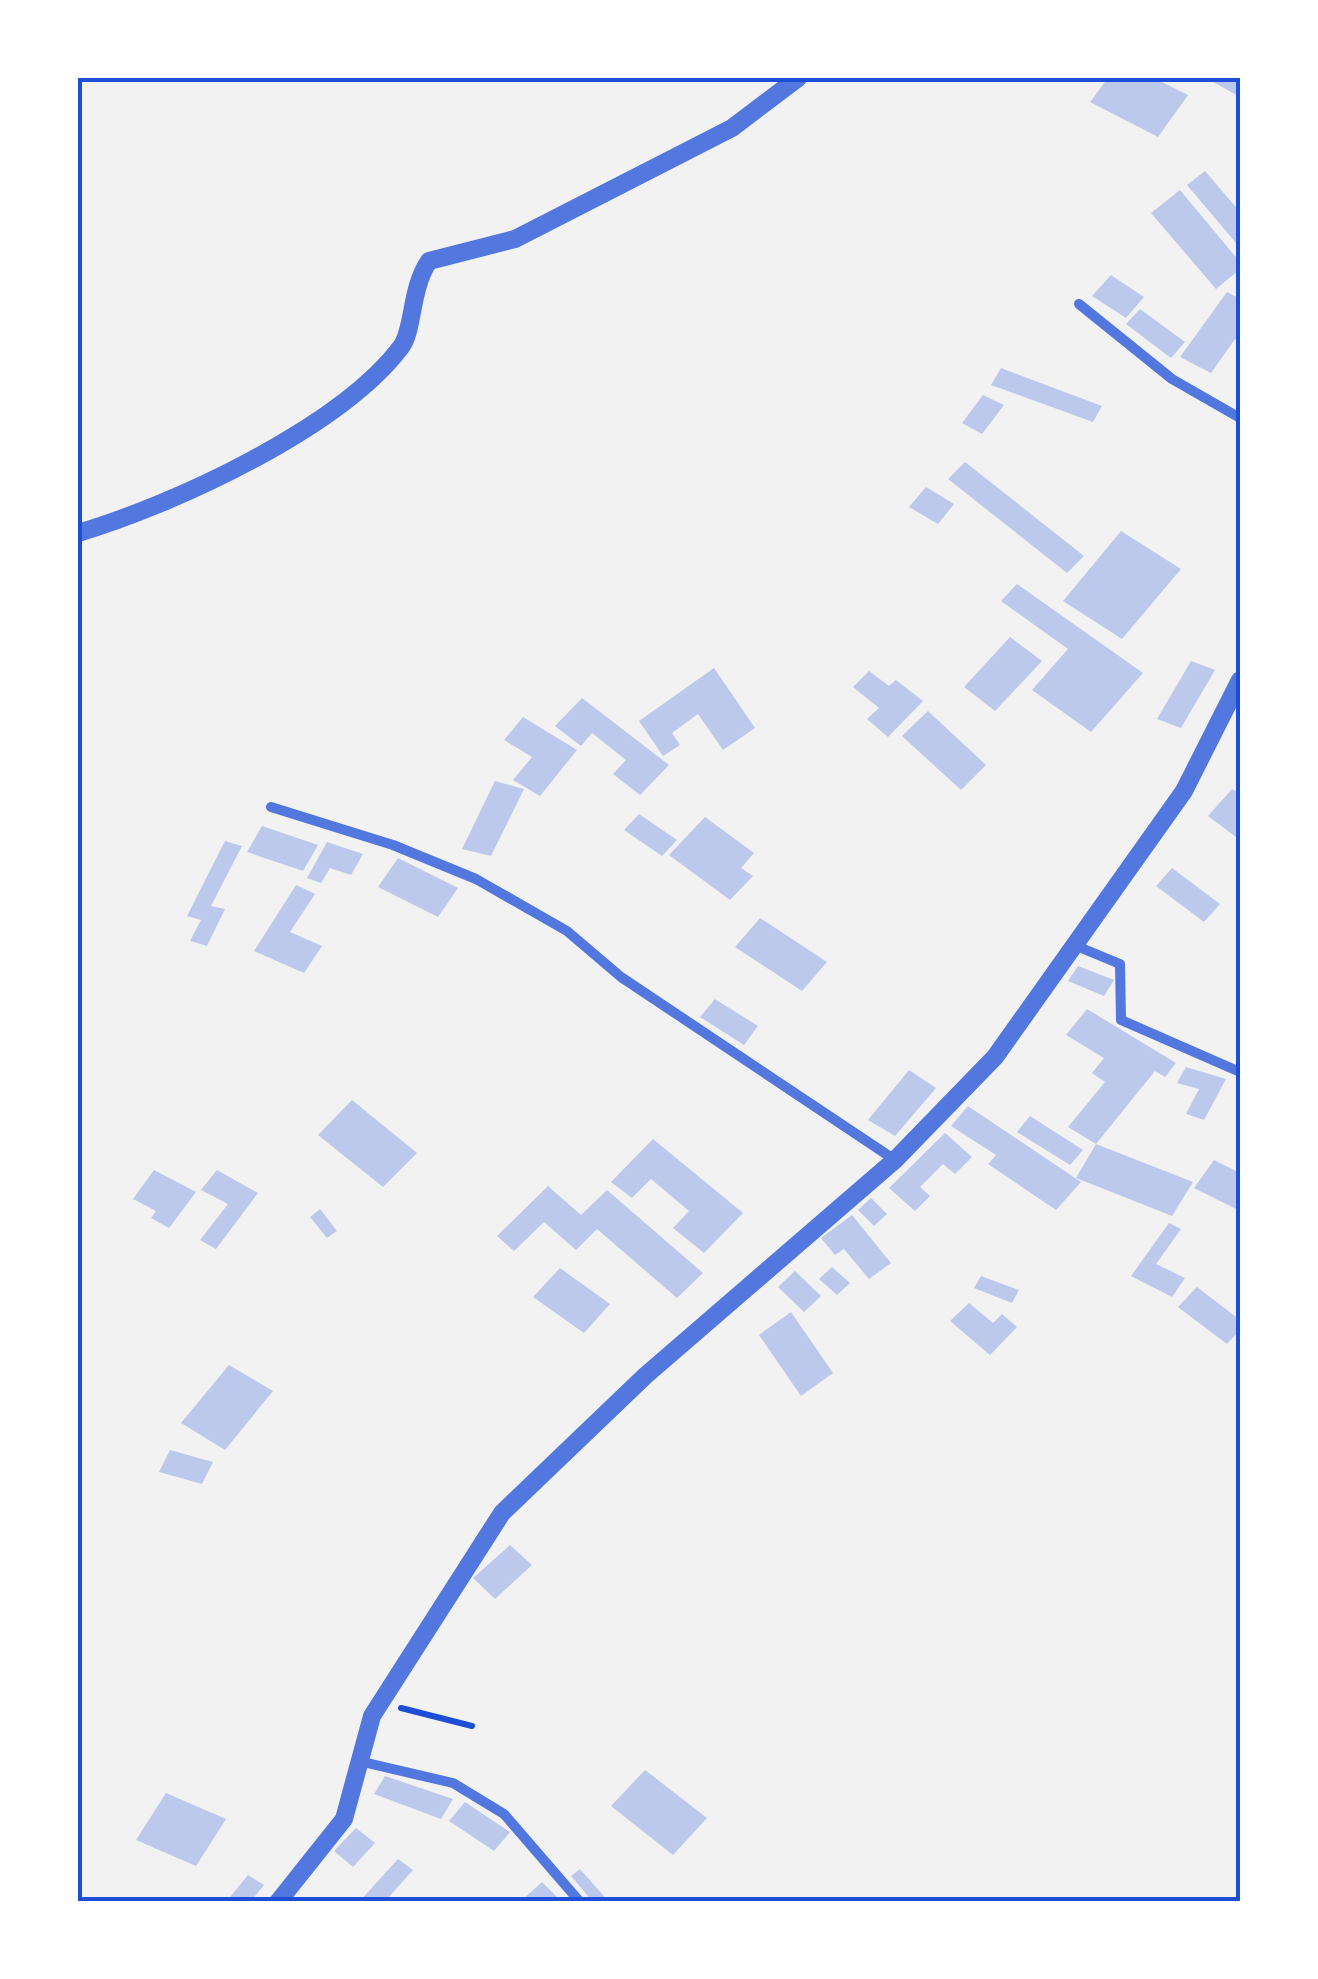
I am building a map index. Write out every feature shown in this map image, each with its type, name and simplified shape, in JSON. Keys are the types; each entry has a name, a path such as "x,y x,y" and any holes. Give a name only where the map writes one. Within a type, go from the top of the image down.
{"street":[{"path":"78,533 133,517 288,443 378,372 404,344 416,280 429,260 515,239 732,128 798,78"},
{"path":"1080,304 1172,379 1240,418"},
{"path":"278,1902 344,1819 372,1716 502,1512 645,1376 894,1160 995,1058 1184,791 1240,680"},
{"path":"271,807 393,845 491,887 567,931 621,978 894,1160"},
{"path":"1073,944 1120,964 1121,1020 1240,1072"},
{"path":"362,1762 454,1783 504,1814 580,1902"}],"path":[{"path":"382,1701 472,1726"}],"building":[{"path":"1108,78 1154,78 1188,95 1158,137 1090,102"},
{"path":"1206,78 1240,78 1240,97"},
{"path":"1205,171 1240,212 1240,240 1236,243 1187,185"},
{"path":"1180,190 1240,262 1240,269 1216,289 1151,213"},
{"path":"1111,275 1144,297 1126,318 1092,296"},
{"path":"1227,292 1240,299 1240,342 1235,339 1211,373 1180,357"},
{"path":"1140,309 1185,342 1171,358 1126,324"},
{"path":"1001,368 1102,406 1093,422 991,385"},
{"path":"983,395 1004,405 982,434 962,423"},
{"path":"965,462 1084,556 1067,573 948,479"},
{"path":"926,487 954,504 938,524 909,507"},
{"path":"1121,531 1181,569 1122,639 1063,601"},
{"path":"1017,584 1143,673 1091,732 1032,690 1068,649 1001,601"},
{"path":"1010,637 1042,661 995,711 964,687"},
{"path":"1191,661 1215,670 1181,728 1157,719"},
{"path":"714,668 755,728 723,750 698,714 672,733 680,745 663,756 639,721"},
{"path":"869,671 889,686 896,680 923,701 888,737 867,719 879,708 853,687"},
{"path":"582,698 669,765 640,795 613,774 626,760 592,733 581,746 555,726"},
{"path":"928,711 986,765 961,790 902,736"},
{"path":"523,717 577,750 540,796 513,780 532,757 504,740"},
{"path":"495,781 524,789 491,856 462,849"},
{"path":"1232,789 1240,794 1240,840 1208,816"},
{"path":"639,814 677,840 662,856 624,830"},
{"path":"705,817 754,853 741,868 753,876 730,900 669,855"},
{"path":"262,826 318,845 303,871 247,852"},
{"path":"225,841 242,846 211,906 225,909 207,946 190,941 201,920 187,916"},
{"path":"327,842 363,854 351,875 330,868 321,883 307,878"},
{"path":"398,858 458,888 438,917 378,887"},
{"path":"1172,868 1220,904 1204,922 1156,886"},
{"path":"296,885 315,894 290,932 322,946 304,973 254,951"},
{"path":"760,918 827,962 802,991 735,947"},
{"path":"1078,966 1114,980 1104,996 1068,981"},
{"path":"715,999 758,1026 744,1045 700,1017"},
{"path":"1087,1009 1176,1063 1165,1077 1155,1071 1096,1144 1068,1127 1105,1082 1092,1073 1104,1058 1066,1035"},
{"path":"1186,1067 1226,1079 1204,1120 1186,1114 1199,1089 1177,1083"},
{"path":"909,1070 936,1088 895,1136 868,1120"},
{"path":"352,1100 417,1153 383,1187 318,1135"},
{"path":"968,1106 1081,1182 1056,1210 988,1164 996,1155 951,1126"},
{"path":"1030,1116 1083,1150 1070,1165 1017,1132"},
{"path":"945,1133 972,1157 955,1174 943,1164 920,1187 930,1196 915,1211 889,1188"},
{"path":"653,1139 743,1213 704,1253 673,1228 689,1211 651,1179 632,1198 611,1182"},
{"path":"1096,1144 1193,1182 1172,1216 1076,1178"},
{"path":"1214,1160 1240,1173 1240,1211 1194,1188"},
{"path":"154,1170 196,1192 169,1228 151,1218 156,1211 133,1199"},
{"path":"217,1170 258,1193 216,1249 200,1240 228,1204 201,1190"},
{"path":"548,1186 581,1215 607,1190 703,1273 677,1298 597,1229 576,1250 544,1222 514,1251 497,1236"},
{"path":"871,1198 887,1214 874,1226 858,1210"},
{"path":"320,1209 337,1231 327,1238 310,1217"},
{"path":"852,1215 891,1263 869,1279 844,1249 835,1255 821,1238"},
{"path":"1169,1223 1181,1229 1156,1264 1185,1278 1172,1297 1131,1276"},
{"path":"832,1267 850,1283 837,1295 819,1279"},
{"path":"560,1268 610,1304 584,1333 533,1297"},
{"path":"795,1271 821,1296 804,1312 778,1287"},
{"path":"981,1276 1019,1290 1012,1303 974,1288"},
{"path":"1197,1287 1240,1320 1240,1330 1227,1344 1178,1307"},
{"path":"969,1303 993,1323 1002,1314 1017,1327 990,1355 950,1321"},
{"path":"791,1312 833,1373 801,1396 759,1335"},
{"path":"229,1365 273,1391 225,1450 181,1423"},
{"path":"170,1450 213,1462 202,1484 159,1472"},
{"path":"510,1545 532,1565 495,1599 473,1578"},
{"path":"645,1770 707,1818 673,1855 611,1806"},
{"path":"385,1776 453,1799 441,1819 374,1794"},
{"path":"166,1793 226,1819 196,1866 136,1840"},
{"path":"465,1802 510,1832 494,1851 449,1821"},
{"path":"356,1828 375,1843 353,1867 334,1851"},
{"path":"398,1859 413,1870 387,1899 391,1902 359,1902"},
{"path":"580,1869 609,1902 593,1902 571,1876"},
{"path":"248,1875 264,1885 250,1902 226,1902"},
{"path":"542,1882 562,1902 520,1902"}]}
